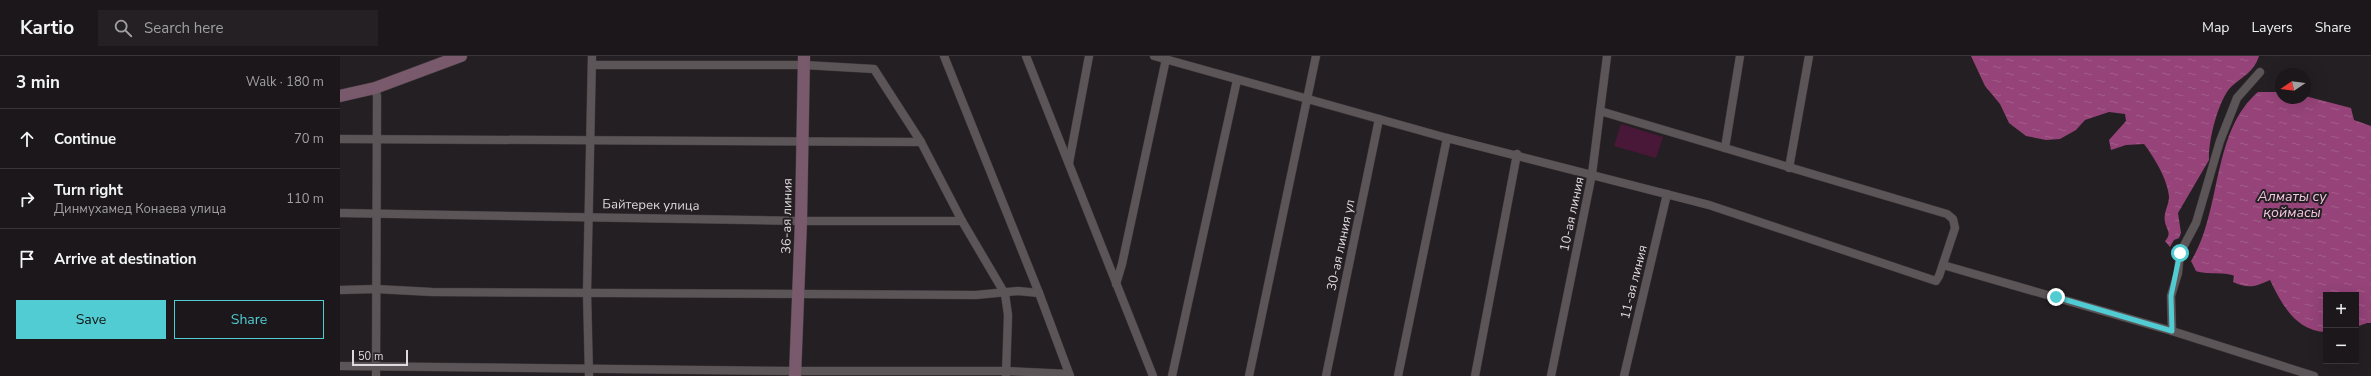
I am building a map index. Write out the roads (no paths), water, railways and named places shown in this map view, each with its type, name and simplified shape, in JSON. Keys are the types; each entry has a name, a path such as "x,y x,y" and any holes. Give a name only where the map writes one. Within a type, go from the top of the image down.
{"street":[{"path":"340,96 375,88 461,56"},
{"path":"590,372 587,292 590,216 592,56"},
{"path":"340,366 590,372 795,374 1006,373 1069,375 1039,293 944,56"},
{"path":"1026,56 1153,376"},
{"path":"1069,164 1089,56"},
{"path":"1154,56 1447,138 1517,154 1709,205 1936,282 1955,228 1953,219 1947,214 1600,111"},
{"path":"1249,376 1316,56"},
{"name":"10-ая линия","path":"1551,376 1592,174 1608,56"},
{"path":"1725,148 1740,56"},
{"path":"1789,168 1809,56"},
{"path":"1116,284 1122,264 1166,59"},
{"path":"592,65 804,60 874,69 921,142 962,221 1005,294 1008,315 1006,373"},
{"name":"36-ая линия","path":"795,374 799,294 801,141 804,60"},
{"path":"2172,331 2171,296 2180,253 2196,223 2220,141 2237,98 2260,72"},
{"path":"1172,376 1237,80"},
{"path":"375,88 377,96 376,376"},
{"name":"30-ая линия ул","path":"1326,376 1379,119"},
{"path":"1398,376 1447,138"},
{"path":"340,139 921,142"},
{"path":"1475,376 1517,154"},
{"name":"11-ая линия","path":"1624,376 1668,194"},
{"name":"Байтерек улица","path":"340,213 590,216 801,221 962,221"},
{"path":"1943,265 2172,331 2314,376"},
{"path":"340,290 376,289 432,292 976,295 1005,294 1018,290 1039,293"}],"water":[{"path":"1971,56 2259,56 2251,70 2231,87 2222,101 2212,132 2209,160 2178,213 2181,233 2179,238 2174,240 2170,247 2165,241 2169,234 2165,222 2165,212 2169,200 2168,190 2163,176 2152,155 2144,144 2126,145 2111,150 2109,140 2126,121 2125,114 2109,112 2085,120 2076,130 2060,139 2046,140 2026,136 2009,123 2000,104 1985,86"},
{"name":"Алматы су қоймасы","path":"2258,92 2275,92 2275,104 2311,104 2311,98 2351,108 2354,120 2371,126 2371,323 2359,326 2359,292 2323,292 2323,332 2315,331 2298,322 2291,315 2280,299 2270,280 2255,286 2243,286 2233,282 2234,276 2231,275 2196,271 2191,261 2201,241 2208,220 2224,150 2232,128 2243,109"}]}
